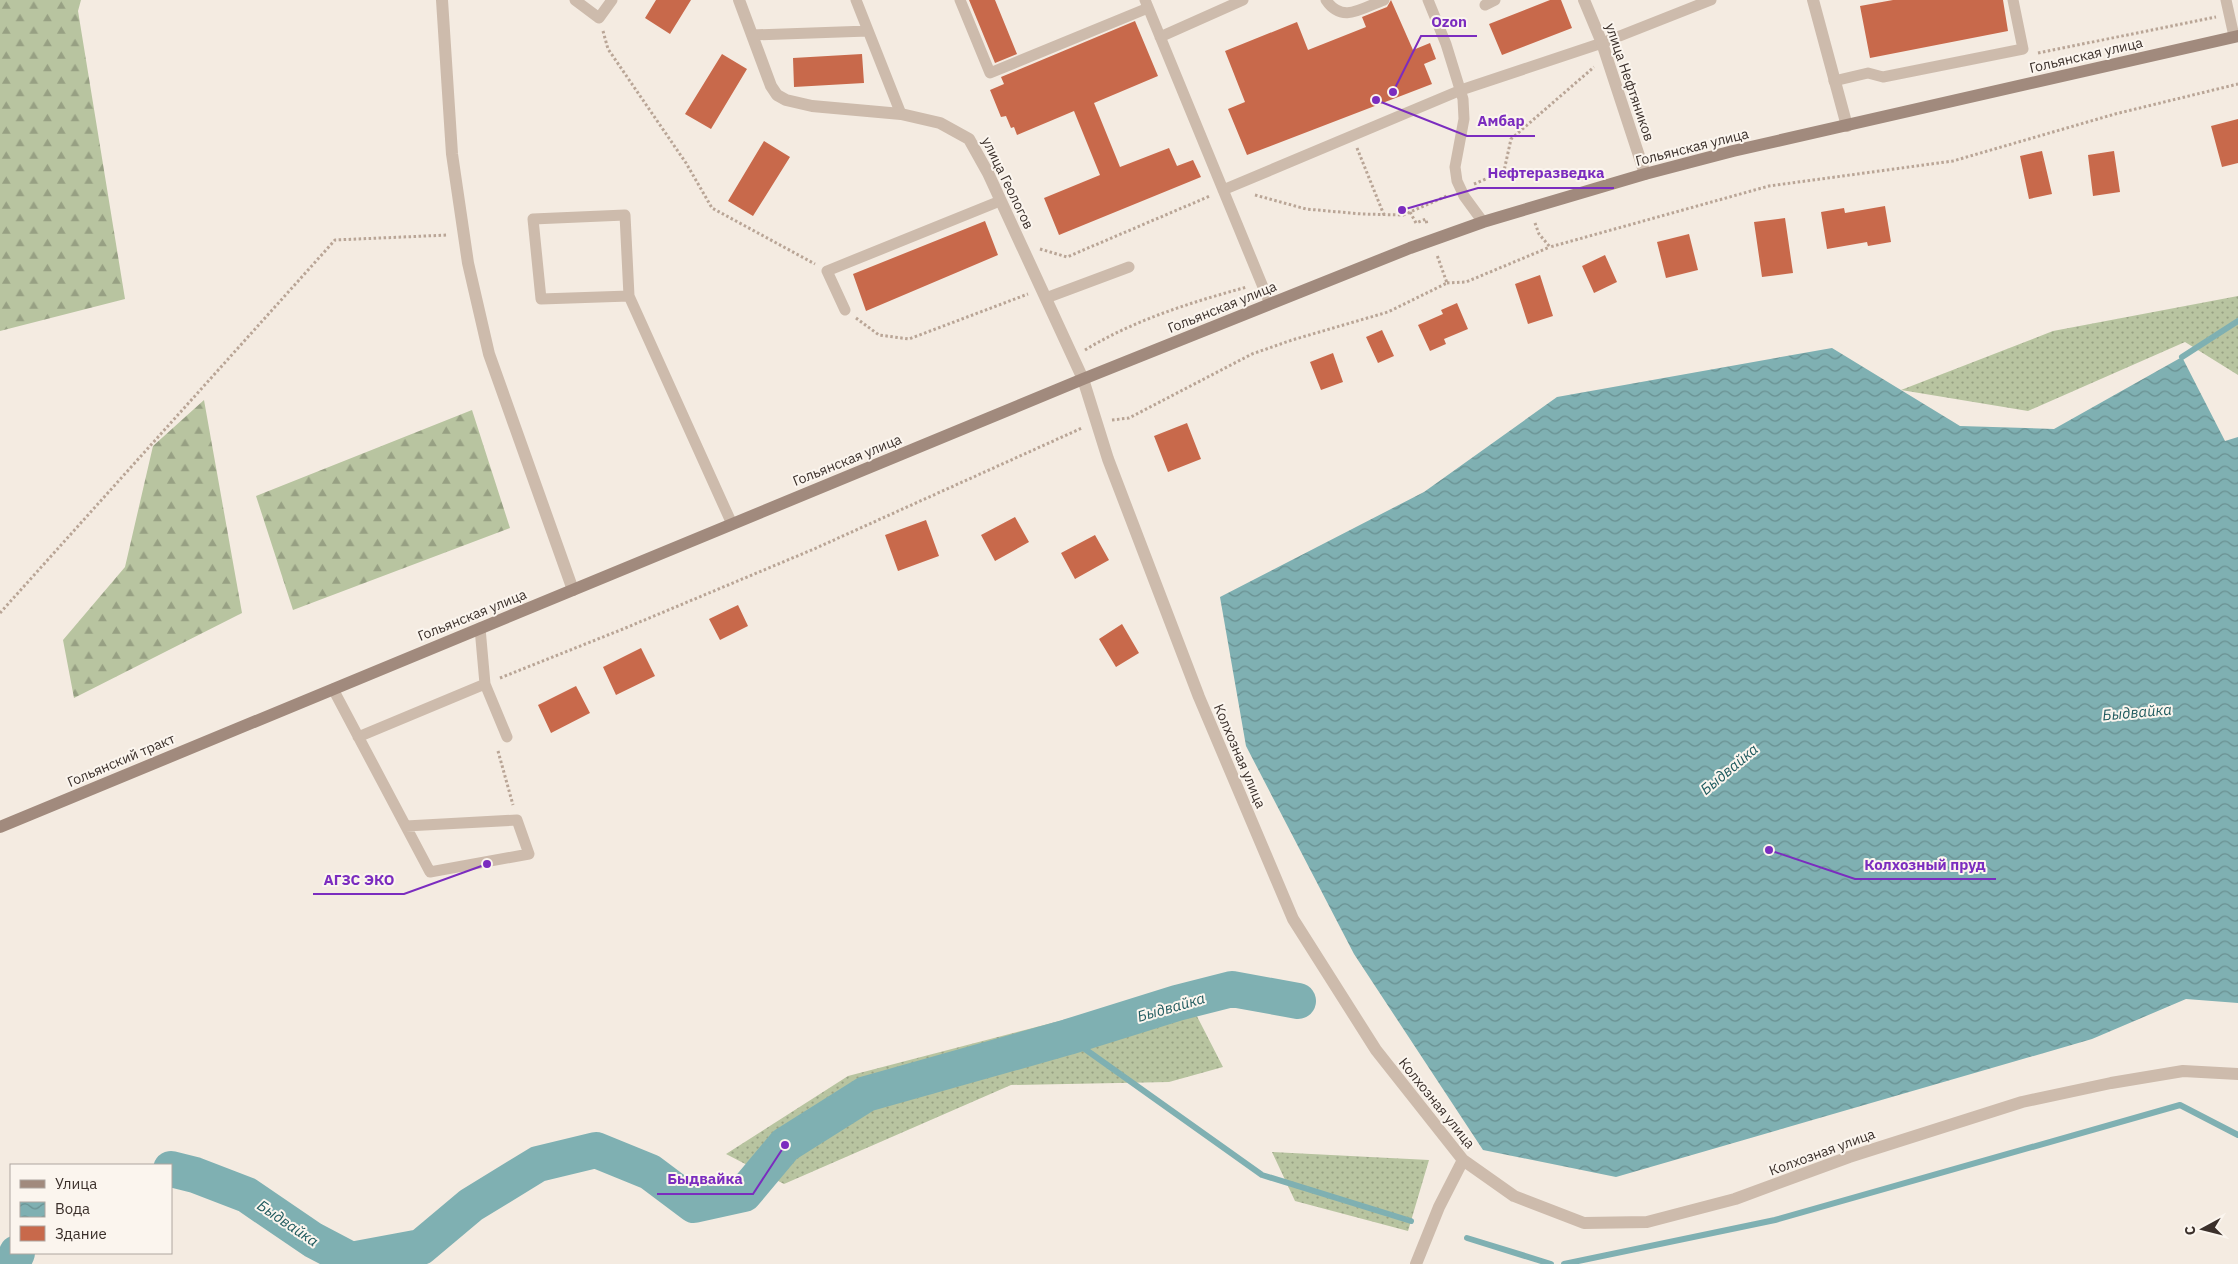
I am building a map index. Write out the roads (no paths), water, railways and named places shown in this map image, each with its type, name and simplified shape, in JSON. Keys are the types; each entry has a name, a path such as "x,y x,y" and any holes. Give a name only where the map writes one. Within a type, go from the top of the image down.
{"main road":[{"name":"Гольянская улица","path":"254,721 1083,379 1432,240 1483,222 1645,174 1733,151 2236,36"},
{"name":"Гольянский тракт","path":"0,827 254,721"}],"street":[{"path":"442,0 452,154 468,264 490,354 573,590"},
{"name":"улица Геологов","path":"740,0 771,86 777,95 786,100 812,106 901,114 940,123 969,139 1021,244 1083,379"},
{"name":"улица Нефтяников","path":"1584,0 1602,43 1645,174"},
{"path":"1813,0 1847,126"},
{"name":"Колхозная улица","path":"1083,379 1108,459 1199,697 1293,918 1376,1050 1463,1160 1514,1196 1584,1223 1647,1222 1735,1199 1849,1157 2022,1102 2111,1083 2183,1071 2238,1074"},
{"path":"1416,1264 1439,1207 1463,1160"}],"lane":[{"path":"575,0 599,18 612,0"},
{"path":"856,0 901,114"},
{"path":"960,0 990,73 1146,4 1270,304"},
{"path":"1160,37 1243,0"},
{"path":"1326,0 1332,10 1340,13 1352,12 1384,0"},
{"path":"1428,0 1463,99 1464,119 1455,167 1457,182 1460,190 1483,222"},
{"path":"1223,190 1461,90 1602,43 1711,0"},
{"path":"1834,81 1868,73 1883,76 2023,49 2012,0"},
{"path":"2226,0 2236,36"},
{"path":"753,36 868,31"},
{"path":"845,310 827,271 1000,201"},
{"path":"630,296 541,299 533,219 625,215 630,296 732,524"},
{"path":"1044,294 1129,267"},
{"path":"480,628 484,684 506,737"},
{"path":"358,737 484,684"},
{"path":"333,689 430,872 529,854 517,820 406,826"}],"water":[{"path":"1832,348 1960,426 2054,429 2182,357 2225,441 2238,437 2238,1003 2186,999 2092,1039 1616,1177 1483,1150 1354,954 1246,746 1220,597 1424,492 1557,397"}],"waterway":[{"path":"2182,357 2238,321"},
{"name":"Быдвайка","path":"172,1169 195,1175 247,1195 313,1240 351,1260 421,1247 471,1205 538,1164 596,1150 650,1172 694,1205 744,1194 785,1145 866,1094 1068,1037 1177,1003 1232,989 1298,1001"},
{"path":"1068,1037 1262,1175 1411,1221"},
{"path":"1564,1264 1775,1220 2180,1105 2238,1135"},
{"path":"1467,1238 1551,1264"},
{"name":"Быдвайка","path":"12,1264 17,1254"}],"place":[{"name":"Ozon","path":"1393,92"},
{"name":"Амбар","path":"1376,100"},
{"name":"Нефтеразведка","path":"1402,210"},
{"name":"Колхозный пруд","path":"1769,850"},
{"name":"АГЗС ЭКО","path":"487,864"},
{"name":"Быдвайка","path":"785,1145"}]}
